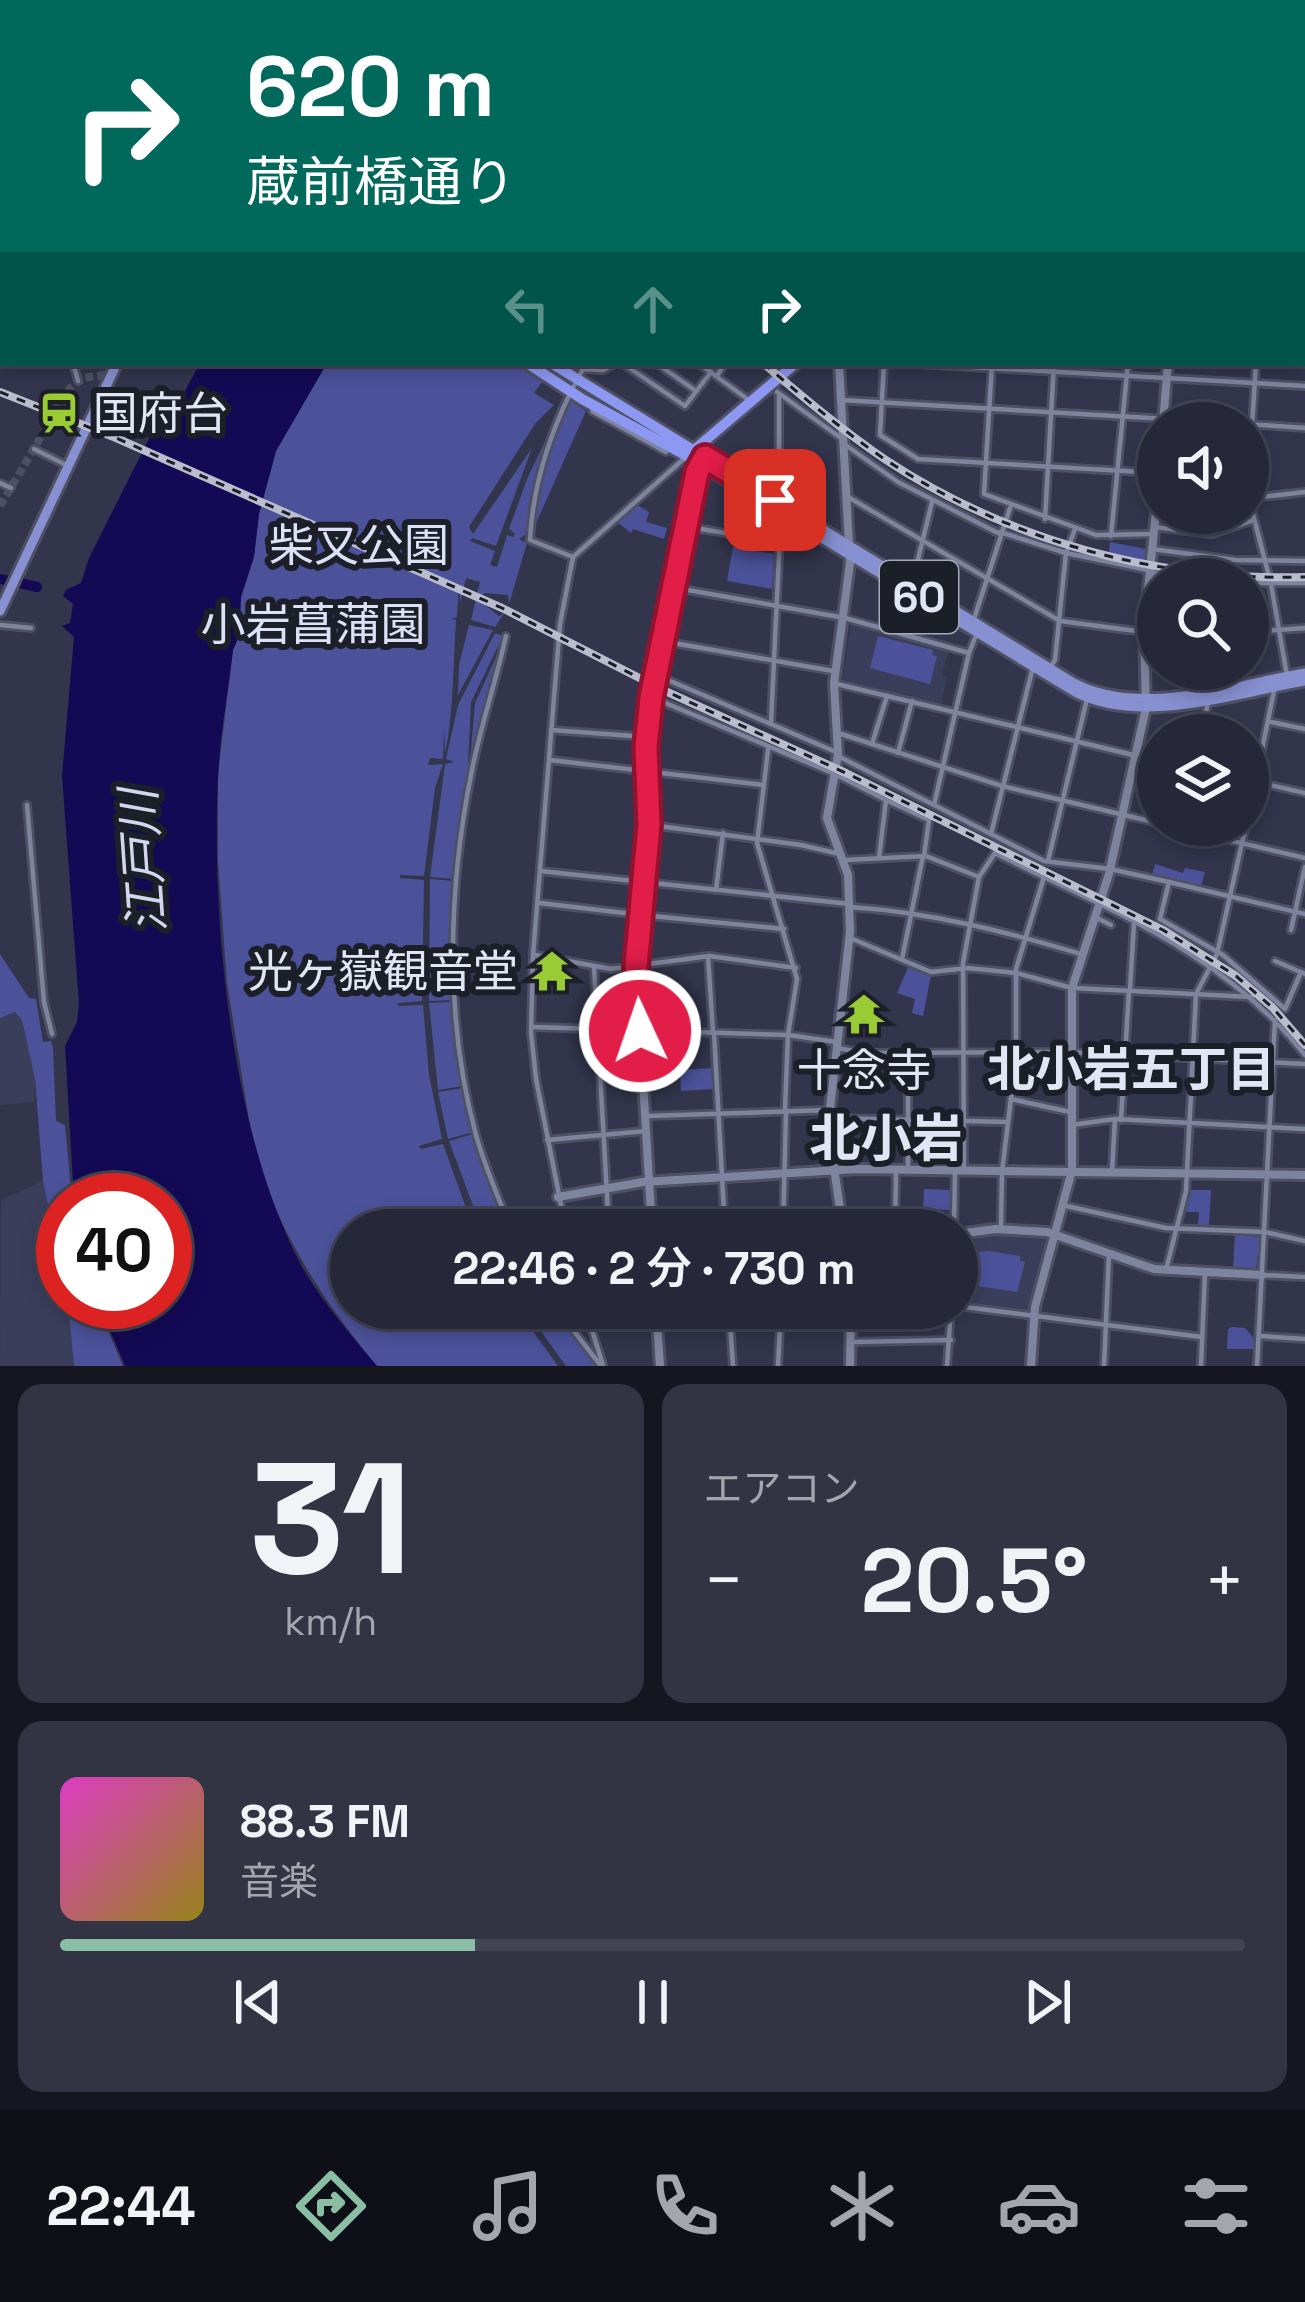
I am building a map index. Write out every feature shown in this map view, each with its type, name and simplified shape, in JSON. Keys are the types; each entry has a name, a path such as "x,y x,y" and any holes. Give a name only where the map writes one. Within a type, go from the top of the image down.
{"highway":[{"path":"535,366 598,393 694,449"},
{"path":"555,366 669,446 694,449 750,401 774,389 793,366"}],"main road":[{"path":"0,611 116,366"},
{"name":"60","path":"694,449 703,461 782,514 912,584 1087,699 1122,708 1287,676 1305,677"},
{"name":"60","path":"703,461 775,500 921,598 1102,696 1146,704 1208,698 1305,677"}],"street":[{"path":"74,366 78,381"},
{"path":"573,557 530,540 538,479 573,380 613,366"},
{"path":"624,366 685,406 722,366"},
{"path":"660,366 696,391"},
{"path":"702,366 750,401"},
{"path":"839,366 850,550 834,683 838,755 827,818 842,857 850,905 828,1114 840,1209"},
{"path":"884,366 880,435 918,459 1137,472"},
{"path":"1137,532 1111,536 1075,529 984,494 992,366 1305,386"},
{"path":"1045,520 1054,366"},
{"path":"1111,536 1128,366"},
{"path":"1164,402 1168,366"},
{"path":"1253,402 1256,366"},
{"path":"660,390 671,374"},
{"path":"774,389 932,502 1000,533 1137,569"},
{"path":"774,389 779,493 775,500"},
{"path":"840,400 1137,416"},
{"path":"592,411 666,452 669,446"},
{"path":"1269,425 1305,428"},
{"path":"34,449 68,466"},
{"path":"561,1209 531,1027 532,955 560,624 573,557 694,449"},
{"path":"651,1209 636,966 649,824 647,737 671,587 703,461"},
{"path":"0,483 10,488"},
{"path":"1269,493 1305,492"},
{"path":"846,496 1060,621 1137,630"},
{"path":"912,584 932,502"},
{"path":"934,806 975,627 1011,506"},
{"path":"771,723 782,514"},
{"path":"684,526 778,542"},
{"path":"1050,668 1055,660 1066,553 1075,529"},
{"path":"1150,558 1154,534"},
{"path":"1152,548 1238,558"},
{"path":"1269,561 1305,560"},
{"path":"1269,577 1287,676"},
{"path":"1271,584 1305,583"},
{"path":"671,587 845,618 969,653"},
{"path":"907,635 921,598"},
{"path":"0,625 32,628"},
{"path":"1269,632 1305,628"},
{"path":"503,1209 485,1167 464,1086 454,928 472,766 506,636"},
{"path":"662,641 836,671"},
{"path":"992,834 1033,667"},
{"path":"654,674 771,723 1048,861 1110,869 1305,914"},
{"path":"834,683 1136,756"},
{"path":"1269,731 1275,686"},
{"path":"1031,1366 1033,1317 1072,1173 1073,988 1110,869 1146,690"},
{"path":"872,744 887,695"},
{"path":"651,698 835,774 929,820 902,959"},
{"path":"1206,714 1208,698"},
{"path":"1048,861 1087,699"},
{"path":"898,753 912,701"},
{"path":"1271,722 1305,729"},
{"path":"551,730 647,737"},
{"path":"838,733 942,769 1137,818"},
{"path":"768,747 757,839 796,968 788,1035 783,1209"},
{"path":"550,760 764,785"},
{"path":"1269,785 1305,793"},
{"path":"879,858 886,800"},
{"path":"27,805 44,1002 52,1034"},
{"path":"649,824 723,833 842,857 924,856 979,877"},
{"path":"716,890 723,833"},
{"path":"1166,1270 1188,1174 1196,994 1218,951 1241,846"},
{"path":"1255,846 1305,858"},
{"path":"957,1209 964,1122 964,968 979,877 995,853 1210,964 1252,997 1305,1055"},
{"path":"1291,930 1305,867"},
{"path":"540,871 911,914 1025,937 1084,955"},
{"path":"1001,1229 1002,1172 1016,1052 1016,973 1044,878"},
{"path":"1169,882 1160,919 1218,951 1285,1009 1303,973 1275,962"},
{"path":"538,903 784,928"},
{"path":"1095,917 1111,925"},
{"path":"1112,1172 1134,923"},
{"path":"850,938 931,972 964,968 1016,973 1073,988 1252,997"},
{"path":"532,955 594,968 708,956 796,968"},
{"path":"708,956 724,1209"},
{"path":"594,968 608,1209"},
{"path":"1257,1366 1275,1020"},
{"path":"531,1027 788,1035 863,1053 1070,1052 1305,1064"},
{"path":"908,1052 908,1170"},
{"path":"1011,1099 1071,1112"},
{"path":"645,1117 786,1109 908,1122 1008,1122"},
{"path":"1071,1125 1118,1119 1305,1129"},
{"path":"547,1140 646,1131"},
{"path":"895,1209 896,1170"},
{"path":"558,1197 649,1181 834,1171 1305,1175"},
{"path":"1061,1204 1177,1228 1264,1232 1305,1241"},
{"path":"978,1230 1053,1234 1166,1270 1305,1277"},
{"path":"1104,1366 1109,1253"},
{"path":"1201,1366 1205,1272"},
{"path":"978,1310 1202,1336"},
{"path":"573,1329 602,1366"},
{"path":"591,1329 602,1366"},
{"path":"657,1329 660,1366"},
{"path":"730,1329 733,1366"},
{"path":"778,1366 780,1329"},
{"path":"850,1366 851,1329"},
{"path":"947,1366 952,1329"},
{"path":"1259,1336 1305,1339"},
{"path":"851,1342 951,1340"}],"shaded area":[{"path":"851,624 949,650 941,705 842,681"},
{"path":"16,1012 22,1019 35,1078 34,1102 0,1105 0,1018"},
{"path":"36,1184 36,1329 72,1329 74,1366 0,1366 1,1200"},
{"path":"978,1236 1049,1238 1029,1313 978,1306"}],"green space":[{"name":"柴又公園","path":"325,366 554,366 534,393 554,405 535,424 469,527 473,534 532,448 496,546 470,541 495,551 490,565 497,567 507,535 515,534 509,529 527,479 560,410 537,478 528,533 519,539 527,543 509,604 508,595 484,593 480,601 499,616 505,612 495,627 471,620 480,582 466,578 460,603 459,579 457,617 451,619 456,620 448,738 445,754 444,726 443,759 430,758 428,765 443,764 435,788 424,876 400,875 424,880 422,1001 398,1003 423,1005 429,1075 442,1139 419,1146 443,1144 466,1209 330,1209 330,1303 274,1206 253,1145 227,983 218,862 218,774 241,597 254,556 259,514 276,451"},
{"path":"569,400 586,411 533,530 541,479"},
{"path":"636,504 649,512 646,522 667,528 664,539 633,529 631,533 616,521"},
{"path":"1110,542 1146,549 1144,558 1137,558 1137,566 1108,560"},
{"path":"733,547 774,554 772,589 727,581"},
{"path":"469,625 493,630 458,695 459,665"},
{"path":"495,633 503,636 471,702 467,788 455,879 430,877 445,764 454,762 446,759 458,705"},
{"path":"878,636 933,650 932,655 937,656 930,684 870,668"},
{"path":"504,640 468,785 475,703"},
{"path":"1155,864 1183,873 1185,868 1205,872 1201,887 1152,875"},
{"path":"430,879 454,881 454,1000 429,1001"},
{"path":"0,954 29,998 36,999 43,1042 51,1041 56,1121 65,1125 69,1173 42,1173 35,1079 22,1020 15,1012 0,1018"},
{"path":"909,965 931,975 923,1016 912,1013 915,999 897,993"},
{"path":"454,1002 463,1086 438,1090 429,1003"},
{"path":"711,1068 713,1089 681,1091 680,1070"},
{"path":"463,1088 473,1132 448,1139 438,1092"},
{"path":"473,1134 501,1209 474,1209 449,1141"},
{"path":"924,1189 951,1190 950,1209 923,1209"},
{"path":"1191,1190 1211,1190 1209,1226 1198,1225 1199,1212 1186,1212"},
{"path":"1235,1234 1260,1237 1256,1271 1233,1270"},
{"path":"978,1252 1020,1256 1025,1262 1017,1292 978,1286"},
{"path":"1232,1327 1245,1328 1255,1340 1255,1349 1227,1349"},
{"path":"71,1329 107,1329 123,1366 74,1366"},
{"name":"柴又公園","path":"349,1329 531,1329 558,1366 377,1366"},
{"path":"539,1329 569,1329 598,1366 566,1366"}],"water":[{"name":"江戸川","path":"198,366 325,366 276,451 241,597 219,762 218,897 242,1091 277,1211 300,1263 330,1308 330,1329 347,1329 377,1366 125,1366 109,1329 192,1329 192,1173 72,1173 65,1046 77,1022 79,1004 62,776 74,637 62,626 70,623 73,604 63,596 81,583 162,413 183,395"}],"waterway":[{"path":"0,579 37,587"}],"tunnel":[{"path":"0,506 70,388 83,378 111,374"}],"railway":[{"path":"767,366 886,460 933,488 1034,534 1140,563 1195,572 1305,577"},
{"path":"0,392 502,608 1163,930 1236,976 1305,1045"}],"place":[{"name":"国府台","path":"59,413"},
{"name":"光ヶ嶽観音堂","path":"552,971"},
{"name":"十念寺","path":"864,1014"}],"district":[{"name":"北小岩五丁目","path":"1131,1069"},
{"name":"北小岩","path":"886,1138"}],"route":[{"path":"640,1031 636,966 649,824 646,747 656,661 697,472 705,457 775,500"}],"park label":[{"name":"小岩菖蒲園","path":"313,624"}]}
